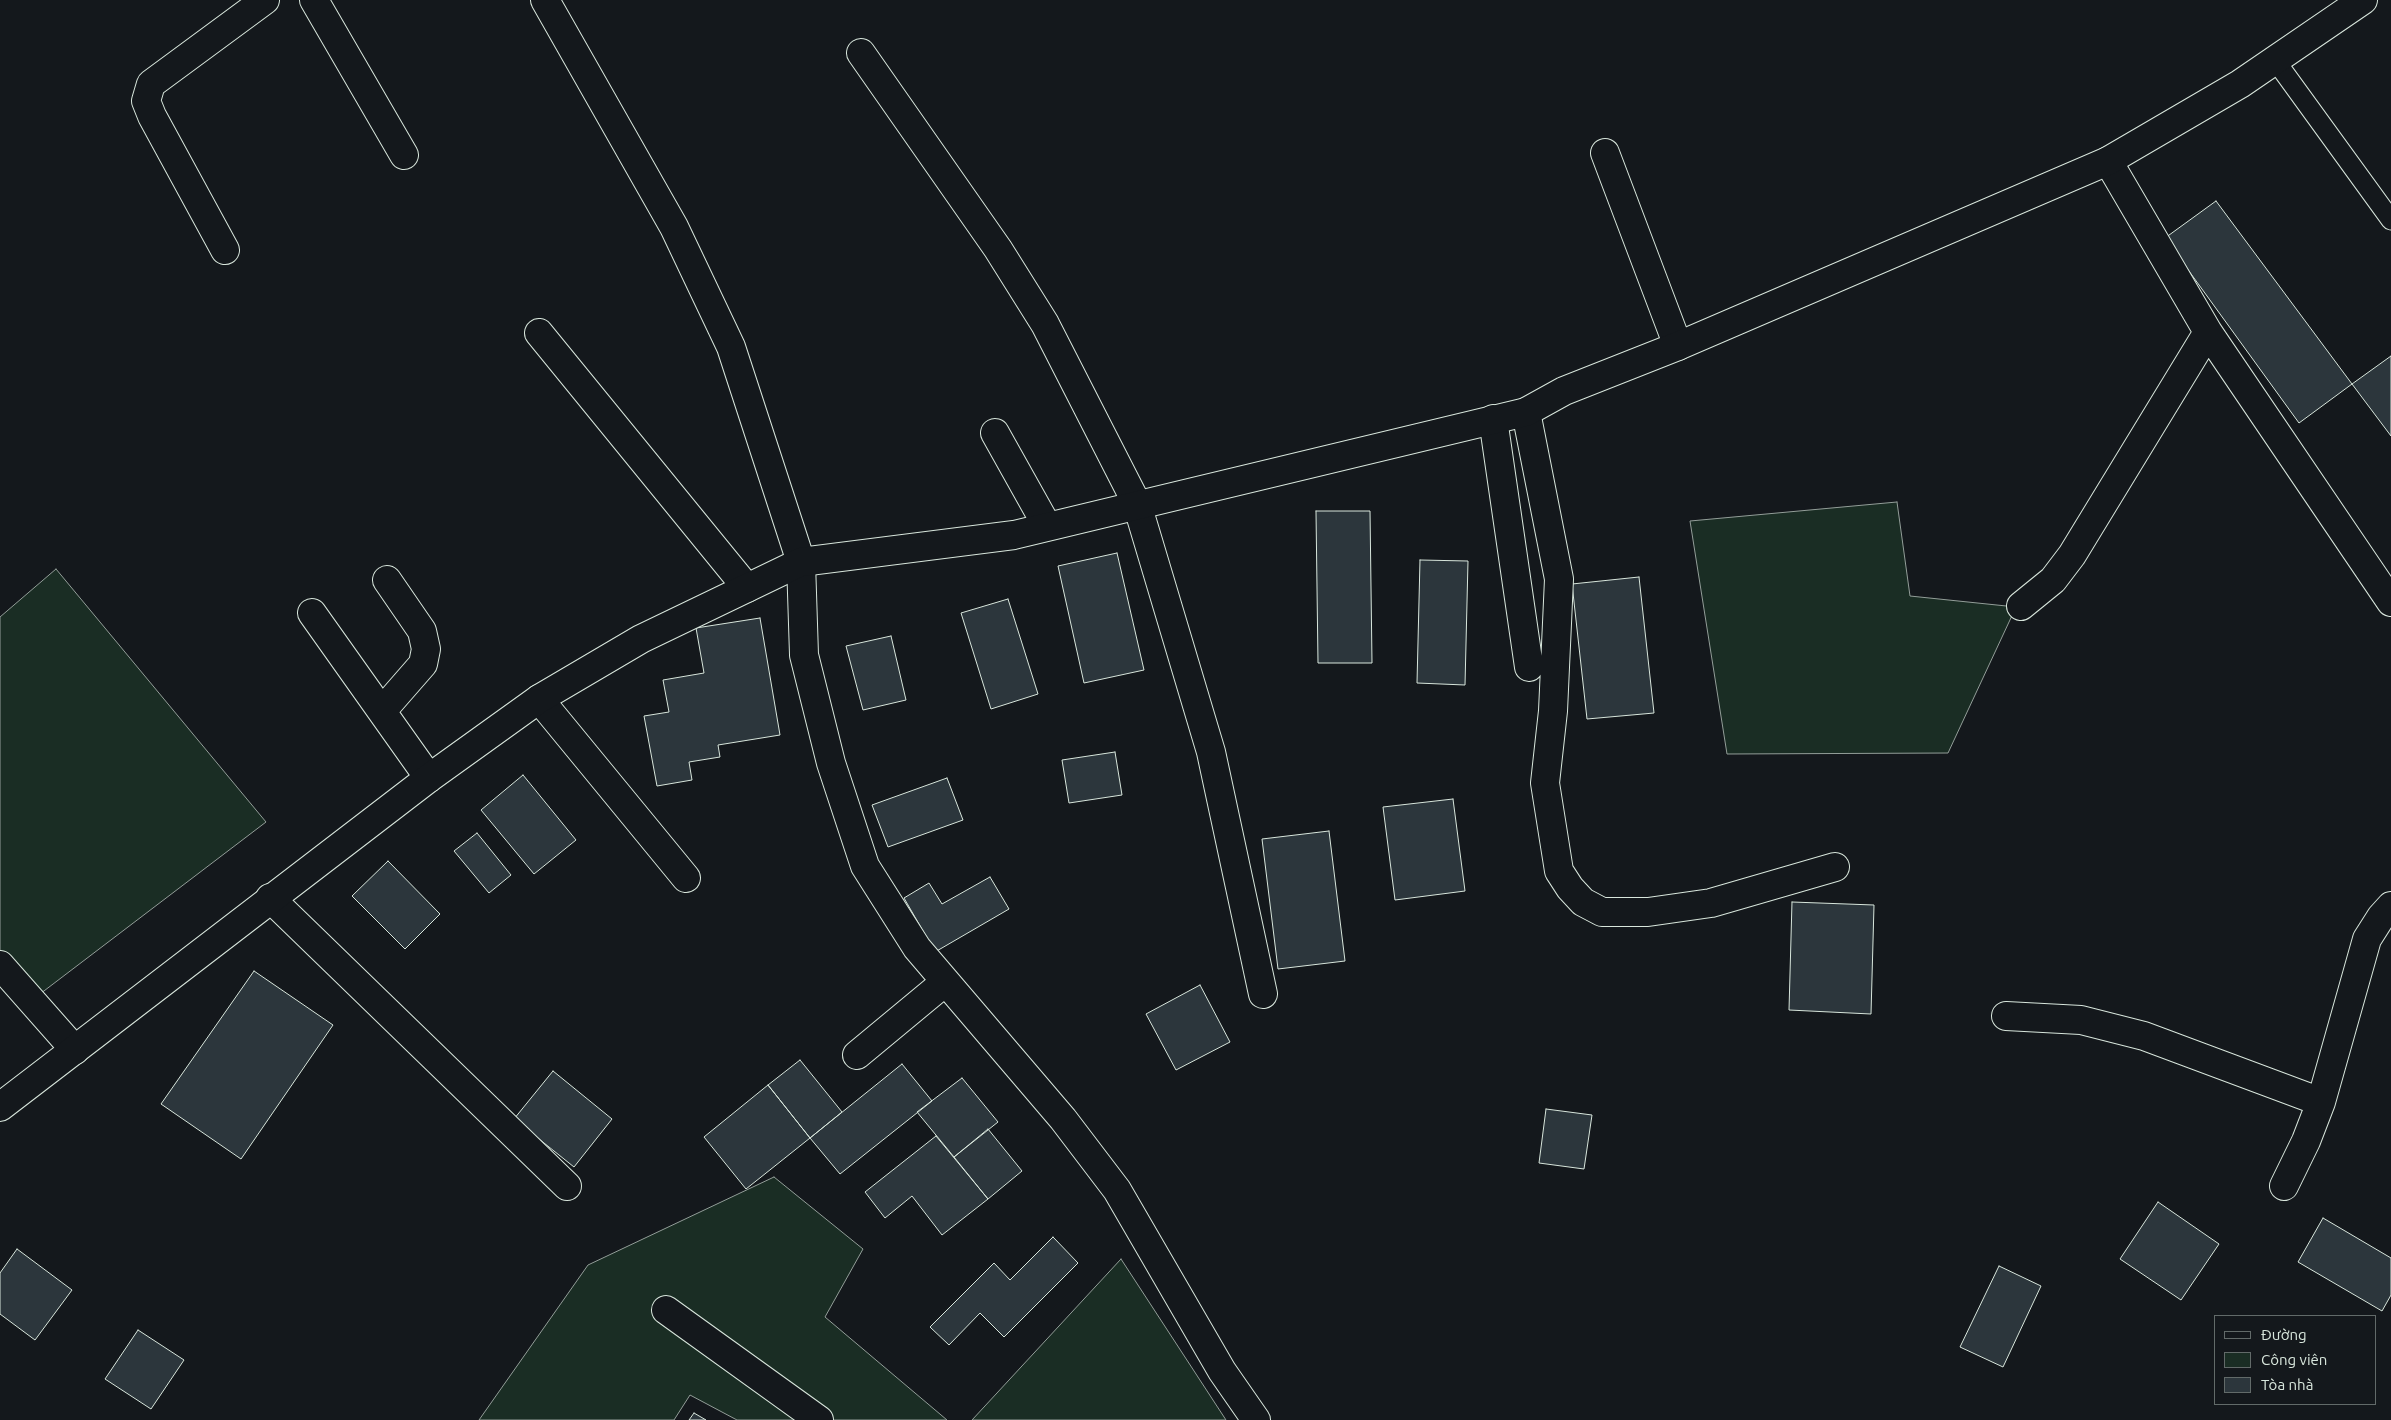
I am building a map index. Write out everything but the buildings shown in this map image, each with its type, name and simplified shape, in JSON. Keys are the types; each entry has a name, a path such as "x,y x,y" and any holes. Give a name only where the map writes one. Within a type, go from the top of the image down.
{"street":[{"path":"225,250 152,116 146,101 151,84 265,0"},
{"path":"314,0 404,155"},
{"path":"546,0 674,227 730,347 801,562 804,654 831,763 865,866 917,948 1063,1119 1117,1190 1222,1371 1256,1420"},
{"path":"0,1106 270,898 429,778 539,699 641,639 801,562 1014,535 1526,412 1564,392 1678,346 2108,162 2240,84 2363,0"},
{"path":"861,53 998,249 1045,324 1137,504 1211,752 1263,994"},
{"path":"1605,153 1678,346"},
{"path":"2108,162 2208,332 2391,602"},
{"path":"2021,606 2053,580 2072,555 2208,332"},
{"path":"539,333 746,588"},
{"path":"1526,412 1559,579 1553,711 1544,783 1559,871 1570,888 1583,902 1602,912 1648,912 1711,904 1835,867"},
{"path":"1493,419 1529,667"},
{"path":"995,432 1047,526"},
{"path":"382,711 423,664 426,649 422,631 387,580"},
{"path":"312,613 429,778"},
{"path":"539,699 686,878"},
{"path":"270,898 567,1186"},
{"path":"2284,1186 2306,1141 2321,1102 2367,940 2381,917 2391,906"},
{"path":"0,965 75,1050"},
{"path":"857,1055 945,982"},
{"path":"2006,1016 2081,1020 2144,1036 2321,1102"},
{"path":"666,1310 819,1420"}],"lane":[{"path":"2275,60 2391,220"}],"green space":[{"path":"1897,502 1910,596 2016,607 1948,753 1727,754 1690,521"},
{"path":"56,569 266,822 36,997 0,957 0,617"},
{"path":"774,1177 863,1249 825,1317 947,1420 737,1420 690,1395 674,1420 479,1420 588,1265"},
{"path":"1121,1259 1226,1420 972,1420"}]}
